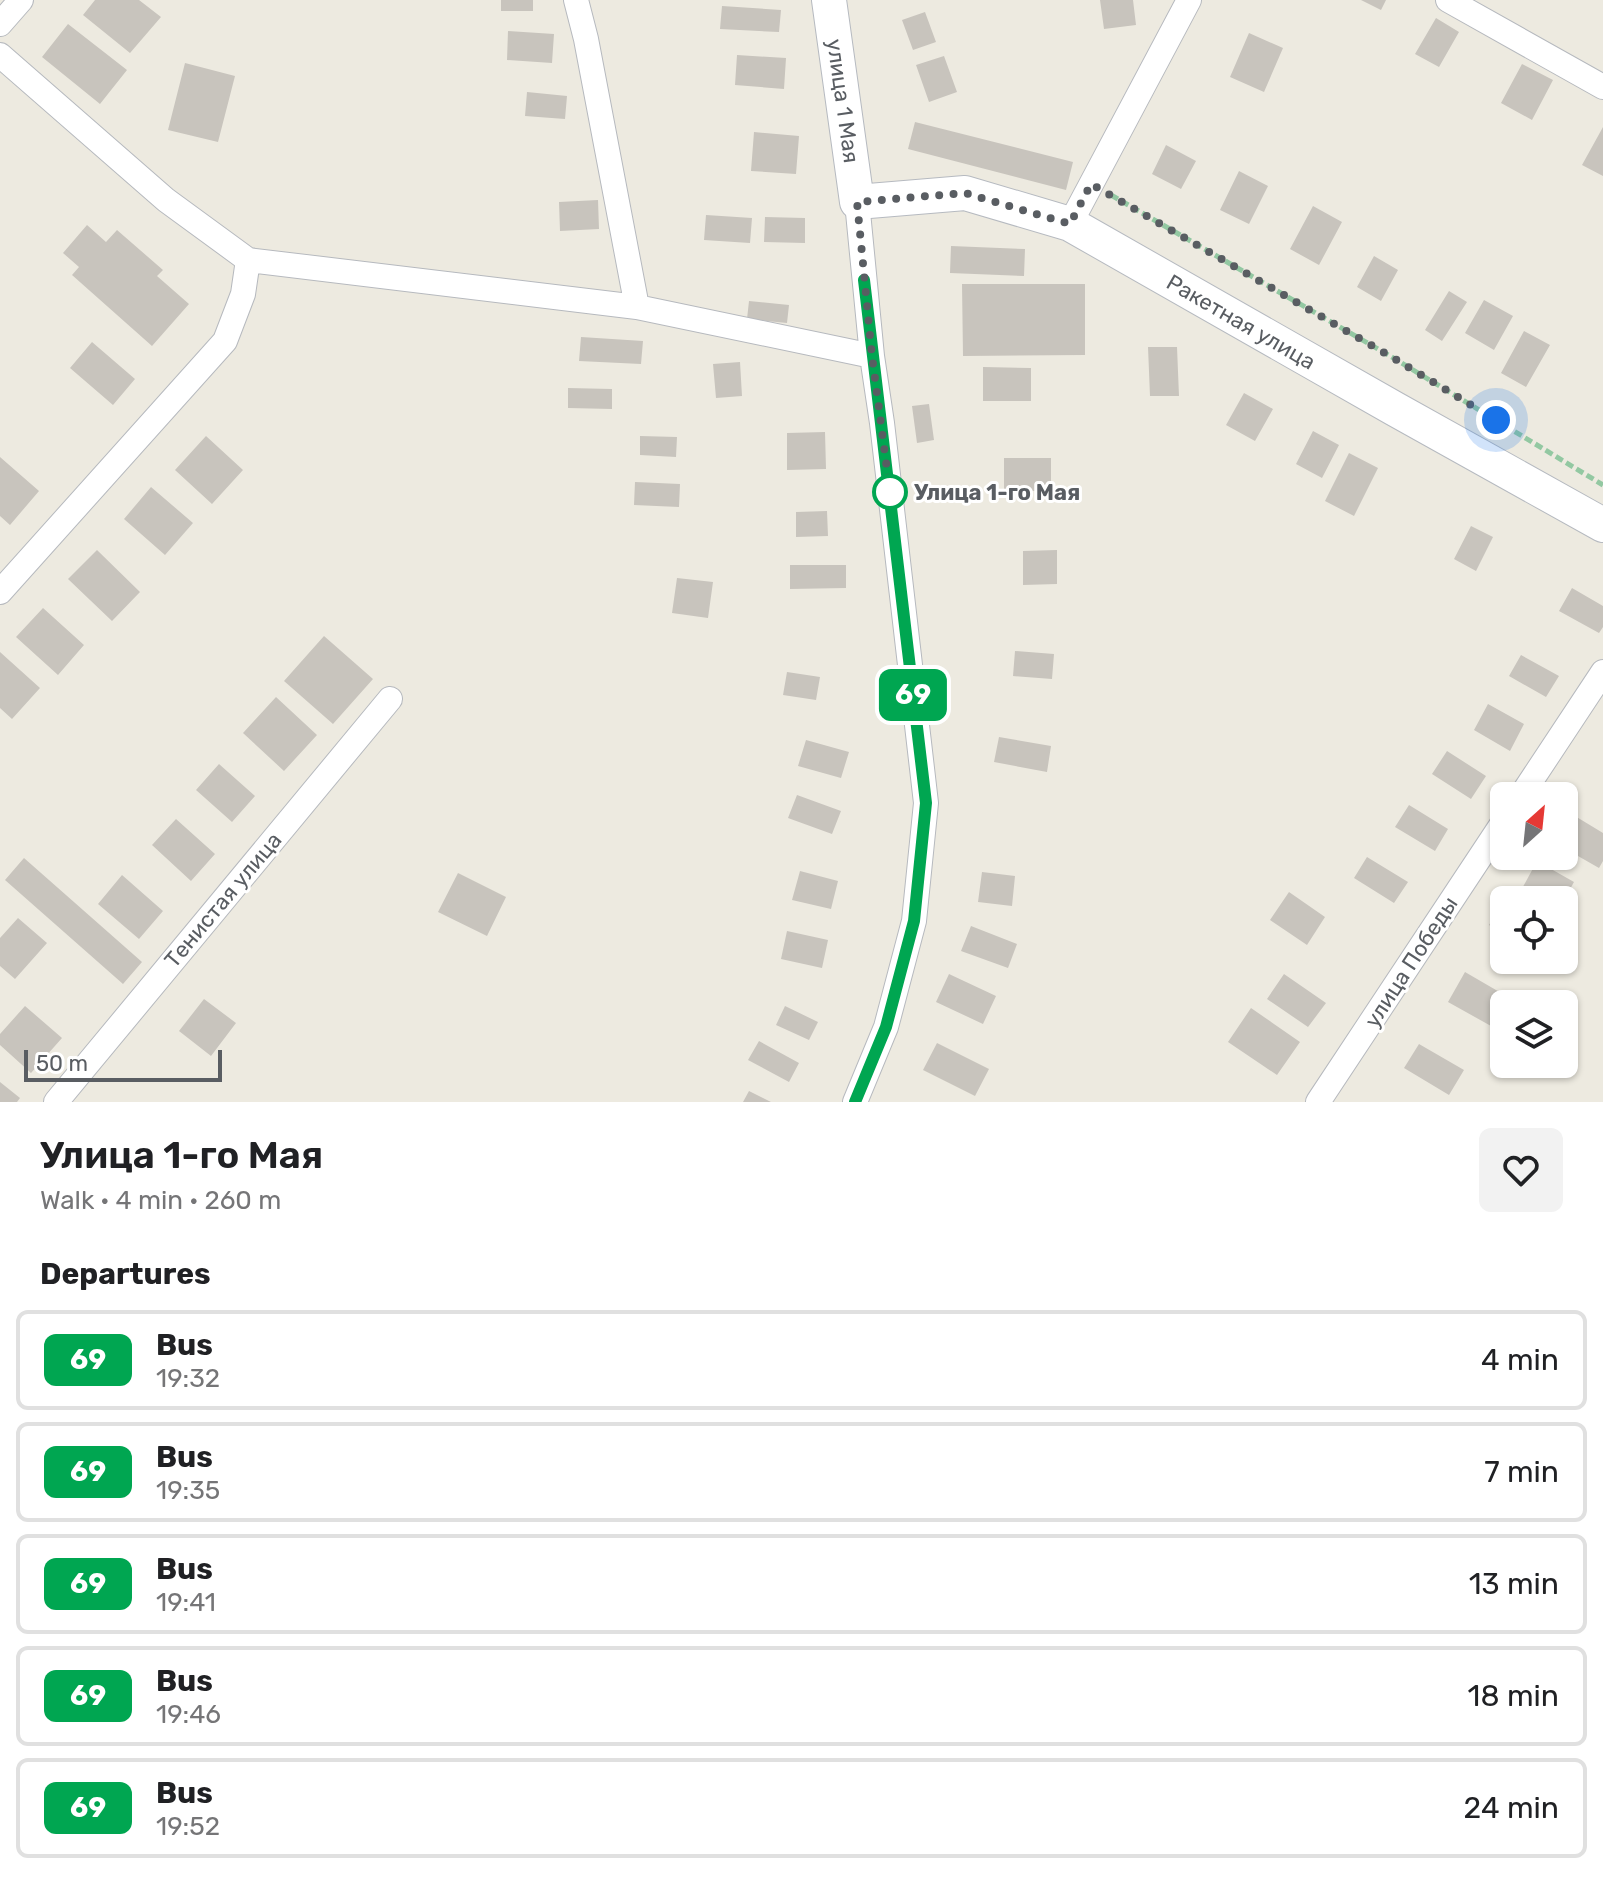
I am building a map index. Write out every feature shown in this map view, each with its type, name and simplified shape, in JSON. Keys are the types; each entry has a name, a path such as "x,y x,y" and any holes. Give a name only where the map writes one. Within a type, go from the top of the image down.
{"main road":[{"name":"улица 1 Мая","path":"829,0 857,202"},
{"name":"Ракетная улица","path":"857,202 965,193 1070,224 1603,525"}],"street":[{"path":"0,24 21,0"},
{"path":"576,0 637,307"},
{"path":"1070,224 1189,0"},
{"path":"1448,0 1603,87"},
{"path":"0,55 166,200 248,260 637,307 872,356"},
{"path":"855,1102 886,1027 914,921 926,803 872,356 857,202"},
{"path":"0,592 225,341 243,294 248,260"},
{"path":"1530,782 1603,672"},
{"name":"Тенистая улица","path":"56,1102 390,699"},
{"name":"улица Победы","path":"1318,1102 1490,842"}],"path":[{"path":"1091,184 1390,356 1603,485"}],"building":[{"path":"95,0 139,0 161,17 130,53 83,15"},
{"path":"501,0 533,0 533,11 501,11"},
{"path":"1100,0 1133,0 1136,25 1104,29"},
{"path":"1361,0 1386,0 1381,10"},
{"path":"722,6 781,10 779,32 720,29"},
{"path":"925,12 936,42 913,50 902,20"},
{"path":"1436,18 1459,32 1439,67 1415,54"},
{"path":"68,24 127,70 100,104 42,57"},
{"path":"508,31 554,34 552,63 507,60"},
{"path":"1249,33 1283,48 1264,92 1230,77"},
{"path":"737,55 786,58 784,89 735,85"},
{"path":"944,56 957,92 929,102 916,65"},
{"path":"185,63 235,76 218,142 168,130"},
{"path":"1522,64 1553,80 1532,120 1501,103"},
{"path":"527,92 567,96 565,119 525,116"},
{"path":"915,122 1073,162 1066,190 908,149"},
{"path":"1603,127 1603,176 1582,165"},
{"path":"754,132 799,136 796,174 751,171"},
{"path":"1166,145 1196,161 1181,189 1152,174"},
{"path":"1239,171 1268,186 1249,224 1220,210"},
{"path":"598,200 599,229 560,231 559,202"},
{"path":"1313,206 1342,222 1319,265 1290,249"},
{"path":"706,215 752,218 750,243 704,240"},
{"path":"765,217 805,218 805,243 764,242"},
{"path":"87,225 106,242 117,230 163,270 157,276 189,304 152,346 72,275 79,267 63,253"},
{"path":"951,246 1025,249 1024,276 950,273"},
{"path":"1374,256 1398,270 1381,301 1357,287"},
{"path":"962,284 1085,284 1085,355 963,356"},
{"path":"1449,291 1467,302 1442,341 1425,330"},
{"path":"1484,300 1513,316 1494,350 1465,333"},
{"path":"749,301 789,305 787,323 747,319"},
{"path":"1524,331 1550,345 1526,387 1501,373"},
{"path":"581,337 643,341 641,364 579,361"},
{"path":"92,342 135,379 113,405 70,368"},
{"path":"1148,347 1177,347 1179,396 1150,396"},
{"path":"740,362 742,396 716,398 713,364"},
{"path":"983,367 1031,368 1031,401 983,401"},
{"path":"568,388 612,389 612,409 568,408"},
{"path":"1244,393 1273,409 1255,441 1226,425"},
{"path":"929,404 934,440 917,443 912,406"},
{"path":"1313,431 1339,445 1322,478 1296,464"},
{"path":"825,432 826,469 787,470 787,433"},
{"path":"206,436 243,470 212,504 175,470"},
{"path":"640,436 677,437 676,457 640,455"},
{"path":"1349,453 1378,468 1354,516 1325,501"},
{"path":"0,457 39,491 10,525 0,516"},
{"path":"1004,458 1051,458 1051,491 1004,491"},
{"path":"635,482 680,484 679,507 634,505"},
{"path":"151,487 193,523 165,555 124,519"},
{"path":"827,511 828,536 796,537 796,512"},
{"path":"1471,526 1493,537 1476,571 1454,559"},
{"path":"97,550 140,592 112,621 68,579"},
{"path":"1057,550 1057,584 1023,585 1023,551"},
{"path":"790,565 846,565 846,588 790,589"},
{"path":"677,578 713,582 708,618 672,613"},
{"path":"1572,588 1603,606 1603,627 1599,633 1559,611"},
{"path":"43,608 84,645 58,675 16,637"},
{"path":"324,636 373,679 333,724 284,681"},
{"path":"1015,651 1054,654 1052,679 1013,676"},
{"path":"0,652 40,688 12,719 0,708"},
{"path":"1521,655 1559,676 1546,697 1509,676"},
{"path":"787,672 820,677 816,700 783,695"},
{"path":"276,697 317,735 284,771 243,733"},
{"path":"1488,704 1524,724 1510,751 1474,730"},
{"path":"999,737 1051,746 1047,772 994,762"},
{"path":"806,740 849,752 841,778 798,766"},
{"path":"1447,751 1486,776 1471,799 1432,774"},
{"path":"219,764 255,796 232,822 196,790"},
{"path":"797,795 841,811 832,834 788,818"},
{"path":"1409,805 1448,829 1435,851 1395,827"},
{"path":"1578,818 1603,833 1603,861 1599,868 1578,856"},
{"path":"176,819 215,854 191,881 152,845"},
{"path":"1367,857 1408,882 1394,903 1354,878"},
{"path":"24,858 142,962 123,984 5,880"},
{"path":"1532,870 1553,870 1574,882 1572,886 1523,886"},
{"path":"800,871 838,881 831,909 792,900"},
{"path":"982,872 1015,876 1012,906 978,902"},
{"path":"458,873 506,897 487,936 438,912"},
{"path":"122,875 163,911 139,939 98,904"},
{"path":"1289,892 1325,917 1307,945 1270,920"},
{"path":"18,918 47,943 15,979 0,966 0,938"},
{"path":"971,926 1017,944 1008,968 961,951"},
{"path":"787,931 828,940 822,968 781,959"},
{"path":"1465,972 1496,990 1490,990 1490,1025 1448,1002"},
{"path":"949,974 996,996 983,1024 936,1002"},
{"path":"1284,974 1326,1003 1308,1027 1267,999"},
{"path":"204,999 236,1023 211,1056 179,1031"},
{"path":"25,1006 62,1038 31,1073 0,1045 0,1034"},
{"path":"785,1006 818,1022 809,1040 776,1025"},
{"path":"1251,1008 1300,1042 1277,1075 1228,1042"},
{"path":"759,1041 799,1063 789,1082 748,1060"},
{"path":"937,1043 989,1069 975,1096 923,1070"},
{"path":"1419,1044 1464,1070 1449,1095 1404,1068"},
{"path":"0,1082 20,1098 17,1102 0,1102"},
{"path":"749,1091 771,1102 743,1102"}],"bus line":[{"name":"69","path":"855,1102 886,1027 914,921 926,803 864,280"}],"place":[{"name":"Улица 1-го Мая","path":"890,492"}],"route":[{"path":"890,492 872,356 857,202 965,193 1070,224 1091,184 1496,420"}]}
